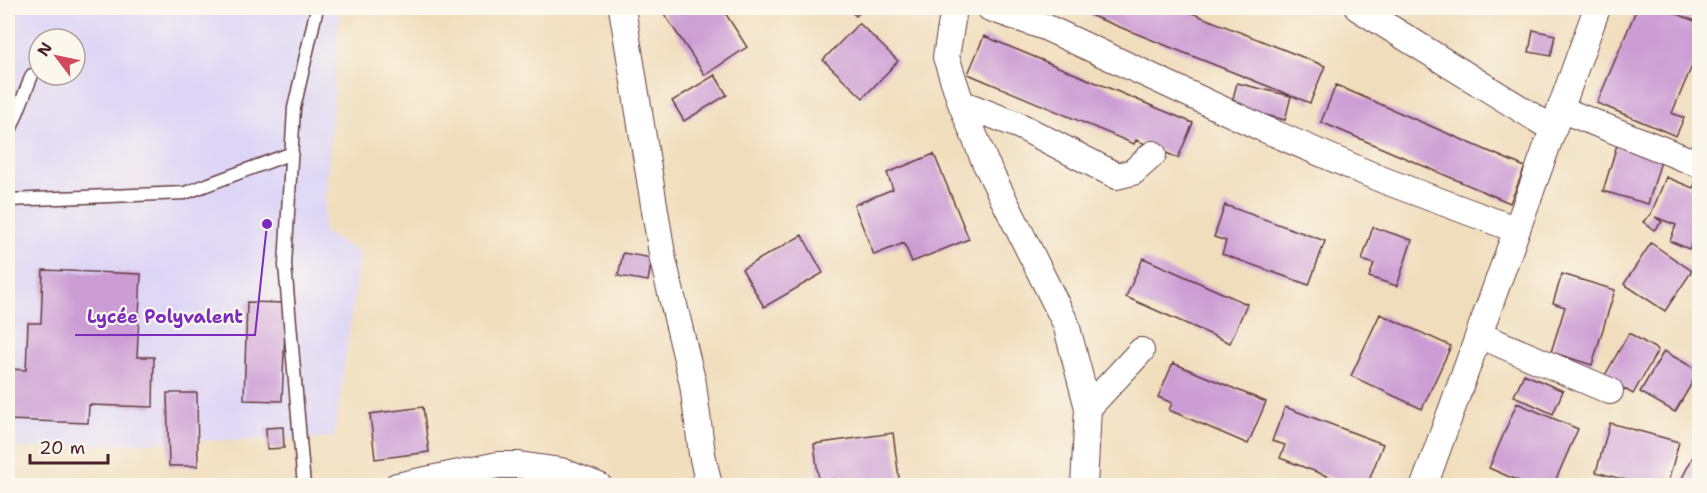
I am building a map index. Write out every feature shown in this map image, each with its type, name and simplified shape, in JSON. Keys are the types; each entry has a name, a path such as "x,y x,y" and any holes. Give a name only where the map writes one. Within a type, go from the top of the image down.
{"street":[{"path":"622,8 663,260 693,384 702,454 709,486"},
{"path":"954,8 946,57 961,103 986,162 1066,324 1088,408 1084,486"},
{"path":"990,8 1045,27 1201,100 1383,180 1517,230"},
{"path":"1358,8 1557,119 1696,163 1700,155"},
{"path":"1424,486 1597,8"},
{"path":"961,103 1020,126 1117,176 1133,172 1153,154"},
{"path":"1479,335 1611,391"},
{"path":"1088,408 1141,351"},
{"path":"397,486 498,465 519,465 561,471 599,486"}],"lane":[{"path":"304,486 285,265 294,108 317,8"},
{"path":"8,136 27,87"},
{"path":"8,200 185,193 292,153"}],"shaded area":[{"path":"8,8 340,8 323,232 360,254 334,438 187,441 8,449"}],"building":[{"path":"660,8 722,8 747,47 705,75"},
{"path":"847,8 864,8 856,16"},
{"path":"1072,8 1179,8 1325,66 1310,103"},
{"path":"1637,8 1662,8 1700,23 1700,69 1692,66 1672,113 1684,118 1676,136 1597,103"},
{"path":"1677,8 1700,8 1700,18"},
{"path":"859,23 898,61 863,98 823,60"},
{"path":"1533,30 1555,35 1551,56 1529,52"},
{"path":"984,36 1193,123 1178,158 1136,140 1134,144 968,74"},
{"path":"715,75 727,95 684,121 672,101"},
{"path":"1237,83 1291,96 1285,120 1231,106"},
{"path":"1336,85 1525,167 1510,203 1321,122"},
{"path":"1617,145 1662,158 1648,204 1603,191"},
{"path":"934,154 969,239 912,262 904,243 874,255 854,205 893,189 887,173"},
{"path":"1700,172 1700,241 1694,239 1689,249 1670,241 1676,225 1655,217 1662,222 1654,230 1643,222 1651,214 1666,177 1693,188"},
{"path":"1225,205 1325,241 1309,285 1222,254 1226,241 1214,237"},
{"path":"1373,227 1412,240 1397,286 1369,277 1374,264 1362,260"},
{"path":"802,235 823,273 764,307 742,269"},
{"path":"1651,243 1692,271 1665,311 1624,284"},
{"path":"623,253 652,258 648,281 618,276"},
{"path":"1143,258 1247,304 1230,343 1126,297"},
{"path":"43,270 141,274 137,357 154,357 153,407 89,405 88,423 8,420 8,369 26,370 28,323 41,323"},
{"path":"1562,274 1615,290 1592,365 1551,352 1565,307 1553,303"},
{"path":"247,302 286,303 282,401 244,400"},
{"path":"1380,314 1451,346 1422,409 1351,376"},
{"path":"1629,333 1658,350 1633,394 1604,377"},
{"path":"1664,351 1699,371 1675,412 1640,392"},
{"path":"1173,363 1266,402 1248,444 1169,410 1172,403 1158,397"},
{"path":"1524,374 1563,391 1553,414 1514,396"},
{"path":"167,393 197,393 198,466 169,466"},
{"path":"1517,403 1578,429 1553,486 1530,486 1489,468"},
{"path":"423,407 429,452 375,459 370,414"},
{"path":"1285,407 1383,444 1367,486 1353,486 1280,458 1285,445 1272,441"},
{"path":"1610,423 1679,442 1667,486 1647,486 1596,472"},
{"path":"283,427 284,448 267,449 266,428"},
{"path":"893,433 900,486 836,486 835,479 819,482 814,444"},
{"path":"1700,443 1700,486 1678,486"}],"place":[{"name":"Lycée Polyvalent","path":"267,224"}]}
